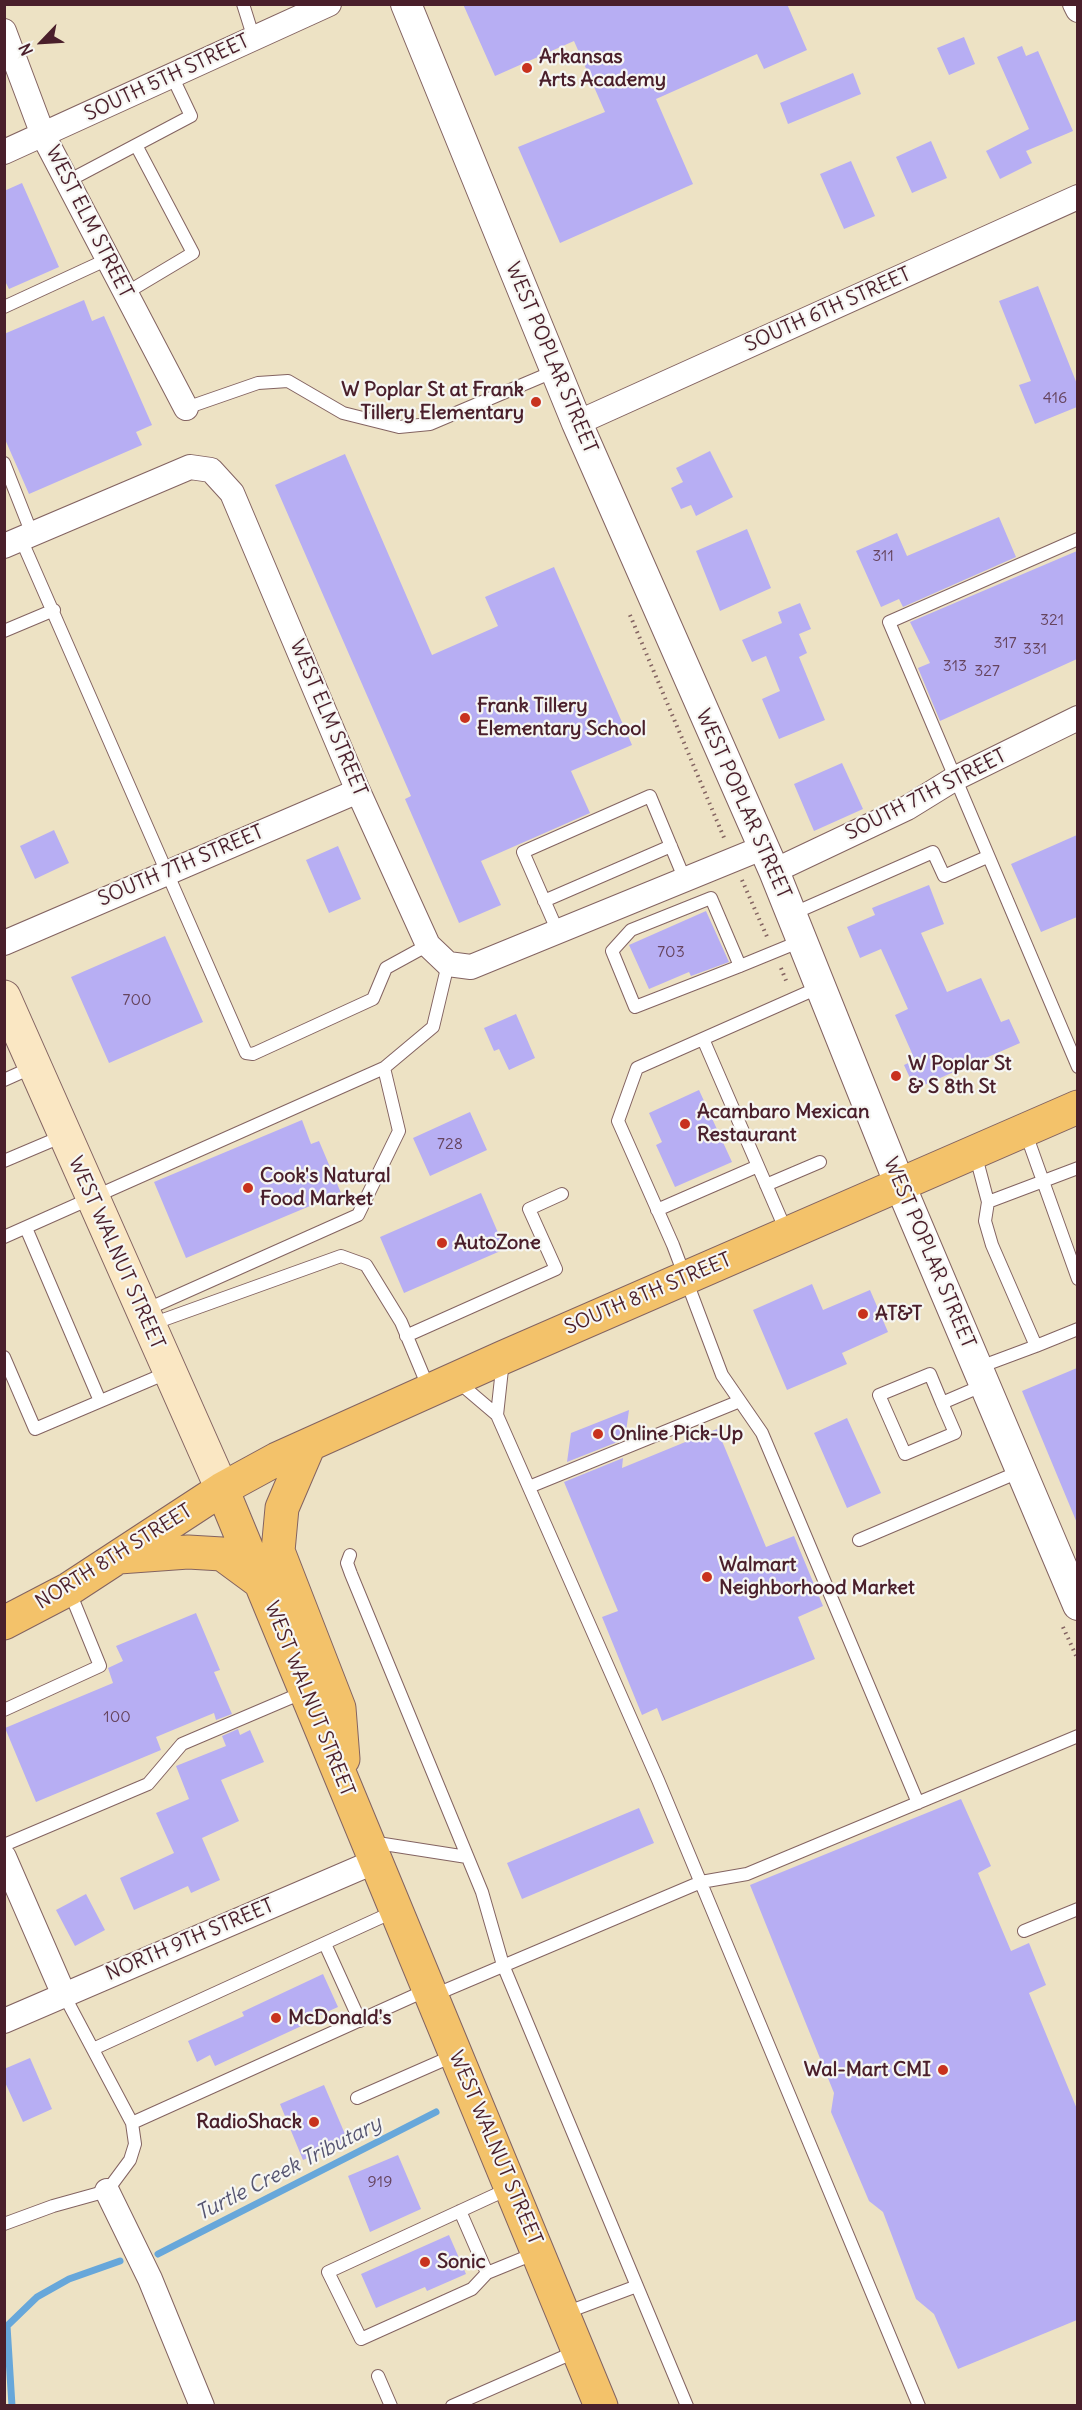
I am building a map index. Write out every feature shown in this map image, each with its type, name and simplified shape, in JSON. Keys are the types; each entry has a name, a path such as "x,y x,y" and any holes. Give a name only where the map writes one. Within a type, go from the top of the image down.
{"main road":[{"name":"WEST WALNUT STREET","path":"5,1001 222,1489 601,2406"},
{"name":"SOUTH 8TH STREET","path":"222,1489 309,1445 504,1357 1077,1107"},
{"path":"309,1445 282,1508 278,1551 339,1708 346,1789"},
{"name":"NORTH 8TH STREET","path":"4,1623 69,1589 114,1557 222,1489"},
{"path":"114,1557 188,1552 222,1554 261,1582"}],"street":[{"name":"SOUTH 5TH STREET","path":"4,152 329,4"},
{"name":"WEST POPLAR STREET","path":"406,4 577,423 768,860 900,1185 1077,1605"},
{"path":"1075,4 1077,10"},
{"name":"WEST ELM STREET","path":"4,31 43,135 186,408"},
{"name":"SOUTH 6TH STREET","path":"577,423 1077,197"},
{"name":"WEST ELM STREET","path":"19,539 190,467 211,470 232,493 358,790 428,945 448,964"},
{"name":"SOUTH 7TH STREET","path":"448,964 471,968 685,880 768,860 907,808 954,779 1077,718"},
{"name":"SOUTH 7TH STREET","path":"4,943 358,790"},
{"name":"NORTH 9TH STREET","path":"4,2021 371,1851"},
{"path":"4,1857 64,1995"},
{"path":"107,2191 150,2279 202,2406"}],"lane":[{"path":"243,4 254,39"},
{"path":"68,182 191,116 172,76"},
{"path":"126,293 193,253 136,145"},
{"path":"5,306 108,259"},
{"path":"186,408 258,383 288,381 343,413 399,427 430,424 556,370"},
{"path":"5,462 19,539 54,610 246,1053 253,1054 373,999 386,968 428,945"},
{"path":"1077,539 889,622 1077,1067"},
{"path":"4,632 54,610"},
{"path":"558,932 523,852 650,796 685,880"},
{"path":"544,901 671,846"},
{"path":"740,966 711,898 631,930 612,951 635,1007 740,966 796,928 933,852 944,876 987,857"},
{"path":"4,1238 384,1068 433,1027 448,964"},
{"path":"820,987 637,1068 618,1122 686,1278 722,1375 762,1433 918,1803"},
{"path":"704,1039 787,1235"},
{"path":"4,1080 34,1067"},
{"path":"145,1319 358,1215 399,1131 384,1068"},
{"path":"1024,1130 1077,1279"},
{"path":"4,1161 64,1135"},
{"path":"975,1152 988,1202 985,1221 992,1245 1036,1346"},
{"path":"766,1185 820,1162"},
{"path":"657,1210 758,1166"},
{"path":"988,1202 1077,1168"},
{"path":"406,1336 556,1269 529,1209 562,1194"},
{"path":"26,1228 100,1401"},
{"path":"145,1319 341,1256 366,1265 401,1322 406,1336 442,1385 498,1415"},
{"path":"942,1403 981,1376 1036,1346 1077,1329"},
{"path":"504,1357 498,1415 701,1882 919,2406"},
{"path":"4,1358 35,1429 169,1372"},
{"path":"930,1374 942,1403 955,1433 905,1454 879,1395 930,1374"},
{"path":"529,1487 740,1401"},
{"path":"859,1540 1021,1471"},
{"path":"350,1555 347,1563 351,1574 482,1892 503,1965 687,2406"},
{"path":"4,1710 100,1666 69,1589"},
{"path":"4,1845 148,1784 182,1744 306,1692"},
{"path":"132,2124 360,2020 503,1965 701,1882 747,1874 1077,1736"},
{"path":"371,1851 467,1857"},
{"path":"1024,1931 1077,1910"},
{"path":"93,2049 396,1911"},
{"path":"325,1944 360,2020"},
{"path":"4,2224 53,2206 107,2191 130,2160 135,2144 132,2124 64,1995"},
{"path":"357,2098 456,2055"},
{"path":"512,2188 328,2272 361,2339 472,2289 487,2273 538,2252"},
{"path":"460,2211 487,2273"},
{"path":"564,2313 637,2286"},
{"path":"452,2406 579,2351"},
{"path":"378,2376 391,2406"}],"building":[{"path":"463,4 787,4 807,50 764,69 757,54 656,99 693,184 560,243 518,147 605,112 574,41 495,76"},
{"path":"964,37 975,64 949,75 937,48"},
{"path":"1022,46 1026,56 1038,51 1073,131 1026,151 1032,163 1000,179 986,151 1029,129 997,57"},
{"path":"853,73 861,94 788,124 780,103"},
{"path":"931,141 947,178 912,193 896,157"},
{"path":"851,161 875,216 844,229 820,174"},
{"path":"22,183 59,267 9,289 4,279 4,191"},
{"path":"1038,286 1077,384 1077,407 1035,424 1019,385 1031,381 999,301"},
{"path":"84,300 92,321 104,316 152,425 136,432 142,445 29,494 4,437 4,334"},
{"path":"710,451 733,497 696,516 691,505 681,509 671,488 683,482 676,468"},
{"path":"345,454 432,655 498,626 485,597 554,567 632,745 571,771 590,813 481,861 501,905 459,923 405,799 411,796 275,485"},
{"path":"999,517 1016,557 903,607 899,599 881,607 856,551 897,533 907,556"},
{"path":"747,529 771,588 720,611 696,551"},
{"path":"1077,551 1077,659 940,721 918,668 930,663 910,622"},
{"path":"800,603 811,629 799,634 807,653 799,657 825,720 779,739 762,699 780,691 766,656 752,662 742,640 782,623 778,612"},
{"path":"842,763 863,809 814,831 794,784"},
{"path":"54,830 69,863 35,879 20,846"},
{"path":"1077,835 1077,917 1041,932 1011,864"},
{"path":"338,846 361,899 329,913 306,860"},
{"path":"929,885 944,924 921,933 947,992 981,978 1001,1022 1009,1019 1020,1043 915,1089 904,1065 915,1060 895,1015 908,1009 881,949 860,958 847,927 875,915 872,908"},
{"path":"706,911 729,962 691,976 689,972 649,989 629,945"},
{"path":"165,936 203,1022 109,1063 71,977"},
{"path":"516,1014 535,1058 509,1070 499,1049 494,1051 484,1028"},
{"path":"699,1090 732,1162 675,1187 656,1145 662,1142 649,1113"},
{"path":"470,1112 487,1150 430,1176 413,1138"},
{"name":"Cook's Natural Food Market","path":"302,1120 311,1144 319,1141 341,1193 186,1258 154,1182"},
{"name":"AutoZone","path":"481,1193 505,1249 404,1293 380,1237"},
{"path":"812,1284 823,1310 870,1290 888,1332 842,1353 847,1364 787,1390 753,1310"},
{"path":"1077,1368 1077,1523 1022,1391"},
{"name":"Online Pick-Up","path":"629,1410 625,1439 567,1462 571,1433"},
{"path":"847,1418 881,1493 847,1508 814,1433"},
{"name":"Walmart Neighborhood Market","path":"717,1429 766,1547 794,1536 823,1606 798,1617 815,1659 662,1721 657,1708 642,1715 602,1617 618,1611 564,1482 623,1458 622,1468"},
{"path":"196,1613 220,1670 214,1672 232,1714 216,1720 214,1713 156,1737 161,1750 36,1802 5,1728 113,1683 108,1668 123,1661 116,1646"},
{"path":"238,1729 240,1735 250,1730 264,1762 221,1780 239,1821 202,1838 220,1880 191,1893 188,1886 134,1910 120,1878 174,1853 156,1813 189,1799 176,1766 226,1746 222,1736"},
{"name":"Wal-Mart CMI","path":"961,1799 991,1866 978,1873 1011,1951 1029,1943 1046,1985 1029,1993 1077,2109 1077,2320 958,2369 934,2314 916,2299 883,2212 869,2201 831,2112 834,2093 750,1885"},
{"path":"639,1808 654,1843 522,1899 507,1863"},
{"path":"86,1894 105,1930 75,1946 56,1910"},
{"name":"McDonald's","path":"323,1974 338,2007 215,2066 210,2055 197,2062 188,2041 244,2016 242,2012"},
{"path":"30,2058 52,2109 23,2122 4,2080 4,2069"},
{"name":"RadioShack","path":"324,2085 348,2141 303,2160 280,2104"},
{"path":"398,2155 421,2209 370,2232 348,2176"},
{"name":"Sonic","path":"449,2235 466,2274 427,2291 425,2287 376,2308 361,2274"}],"waterway":[{"name":"Turtle Creek Tributary","path":"158,2254 436,2112"},
{"name":"Turtle Creek Tributary","path":"12,2406 7,2326 37,2297 69,2279 120,2261"}],"place":[{"name":"Arkansas Arts Academy","path":"527,68"},
{"name":"W Poplar St at Frank Tillery Elementary","path":"536,402"},
{"name":"Frank Tillery Elementary School","path":"465,718"},
{"name":"W Poplar St & S 8th St","path":"896,1076"},
{"name":"Acambaro Mexican Restaurant","path":"685,1124"},
{"name":"Cook's Natural Food Market","path":"248,1188"},
{"name":"AutoZone","path":"442,1243"},
{"name":"AT&T","path":"863,1314"},
{"name":"Online Pick-Up","path":"598,1434"},
{"name":"Walmart Neighborhood Market","path":"707,1577"},
{"name":"McDonald's","path":"276,2018"},
{"name":"Wal-Mart CMI","path":"943,2070"},
{"name":"RadioShack","path":"314,2122"},
{"name":"Sonic","path":"425,2262"}]}
